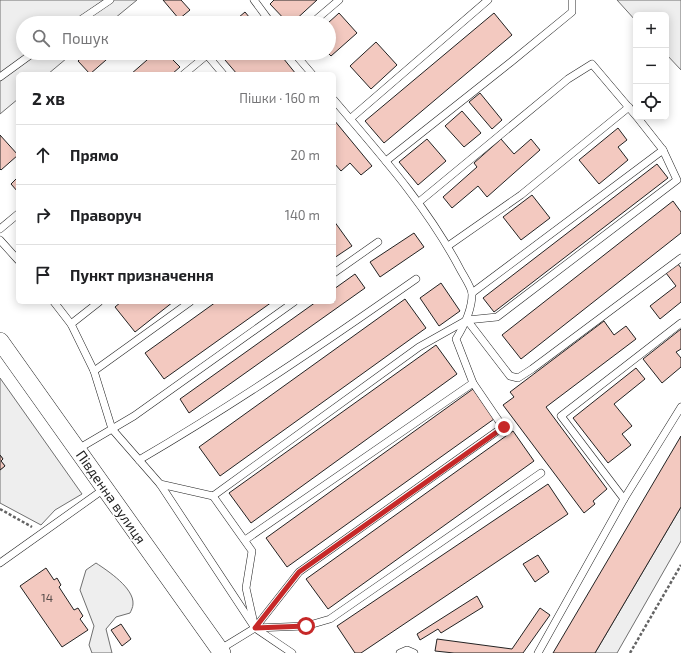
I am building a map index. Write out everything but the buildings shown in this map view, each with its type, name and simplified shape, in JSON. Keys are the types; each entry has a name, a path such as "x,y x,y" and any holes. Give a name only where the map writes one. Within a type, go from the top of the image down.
{"street":[{"name":"Південна вулиця","path":"0,341 218,652"}],"lane":[{"path":"86,16 110,0"},
{"path":"254,0 266,16"},
{"path":"320,16 339,0"},
{"path":"350,119 488,0"},
{"path":"386,161 572,12 572,0"},
{"path":"0,77 23,60"},
{"path":"186,72 201,60"},
{"path":"211,60 221,72"},
{"path":"300,60 310,72"},
{"path":"419,202 568,79 592,64 633,113"},
{"path":"218,652 255,628 299,572 504,427 473,383 456,339 467,320 472,293 448,246 419,202 336,102"},
{"path":"448,246 521,195 629,107"},
{"path":"638,120 663,150 681,187"},
{"path":"472,293 663,150"},
{"path":"213,496 419,347 467,320 497,317 678,180"},
{"path":"0,229 16,216"},
{"path":"0,240 16,258"},
{"path":"336,272 378,242"},
{"path":"467,320 510,376 518,378 681,258"},
{"path":"139,460 238,400 330,339 416,279"},
{"path":"56,304 71,324 94,371 112,429 160,484 255,628 292,653"},
{"path":"71,324 96,304"},
{"path":"94,371 187,304"},
{"path":"77,449 134,416 291,304"},
{"path":"624,499 561,416 681,323"},
{"path":"245,540 473,383"},
{"path":"538,653 624,499 681,407"},
{"path":"255,628 306,626 330,618 541,473"},
{"path":"160,484 213,496 245,540 252,551 246,588 255,628"},
{"path":"0,563 104,489"},
{"path":"400,653 407,650 414,653"}],"path":[{"path":"0,508 42,533"},
{"path":"630,653 681,564"}],"shaded area":[{"path":"0,0 137,0 118,16 16,16 16,60 65,60 50,72 16,72 16,101 0,114"},
{"path":"617,0 681,0 681,70 669,57 669,12 633,12 633,18"},
{"path":"0,378 82,494 55,510 41,525 0,503 0,470 5,466 1,461 3,459 0,455"},
{"path":"681,507 681,541 617,653 595,653"},
{"path":"96,563 119,580 125,586 132,598 133,605 130,613 116,617 106,629 112,653 92,653 89,645 94,626 80,590 86,570"}],"route":[{"path":"306,626 255,628 299,572 504,427"}]}
